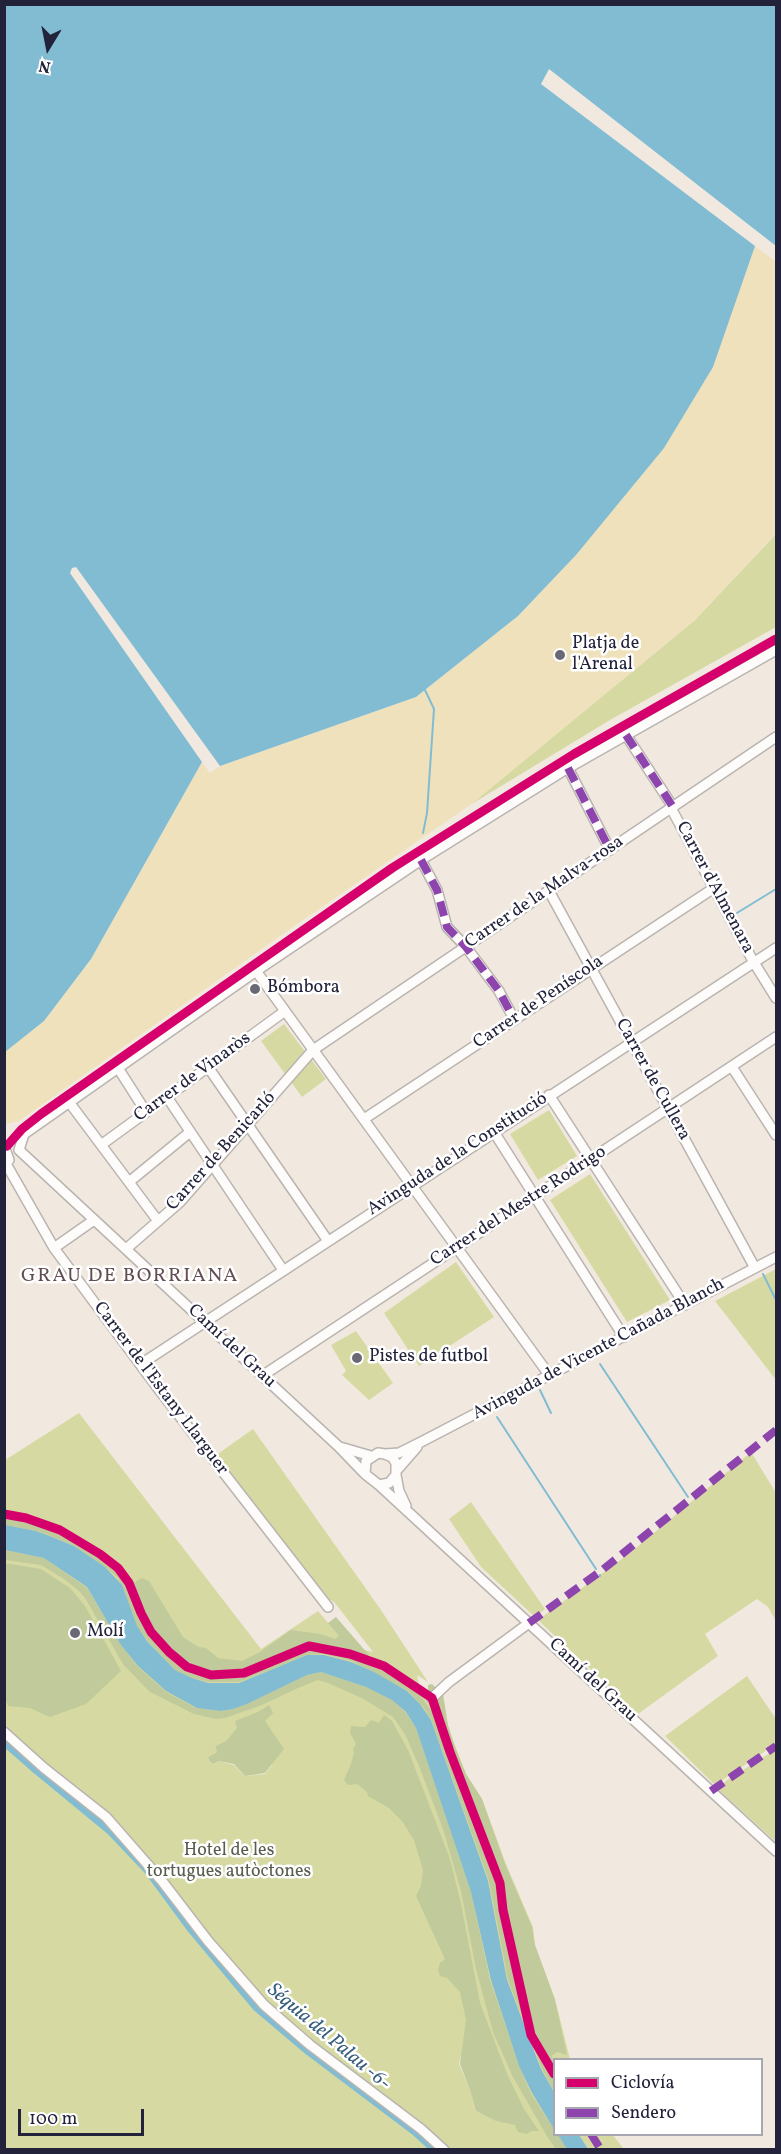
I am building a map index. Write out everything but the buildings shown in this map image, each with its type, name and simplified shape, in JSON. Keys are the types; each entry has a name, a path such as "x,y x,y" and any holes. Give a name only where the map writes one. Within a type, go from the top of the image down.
{"street":[{"path":"6,1162 19,1150 24,1134 256,971 421,860 568,768 777,650"},
{"name":"Carrer d'Almenara","path":"626,735 672,808 753,961 777,998"},
{"name":"Carrer de la Malva-rosa","path":"313,1050 777,737"},
{"path":"568,768 610,850"},
{"path":"421,860 437,890 447,927 466,947 499,991 514,1019"},
{"name":"Carrer de Peníscola","path":"364,1119 714,888"},
{"name":"Carrer de Cullera","path":"549,891 755,1268"},
{"name":"Avinguda de la Constitució","path":"141,1364 753,961 777,948"},
{"path":"256,971 550,1376"},
{"name":"Carrer de Vinaròs","path":"101,1145 285,1011"},
{"name":"Carrer del Mestre Rodrigo","path":"262,1376 777,1037"},
{"name":"Carrer de Benicarló","path":"126,1249 180,1202 313,1050"},
{"path":"208,1067 328,1241"},
{"path":"732,1067 777,1135"},
{"path":"118,1068 146,1112"},
{"path":"549,1095 685,1305"},
{"path":"167,1097 283,1270"},
{"path":"69,1102 158,1221"},
{"path":"129,1182 190,1132"},
{"path":"494,1132 624,1337"},
{"name":"Carrer de l'Estany Llarguer","path":"4,1146 6,1162 54,1248 328,1607"},
{"name":"Camí del Grau","path":"19,1150 338,1446 365,1474"},
{"path":"54,1248 94,1220"},
{"name":"Avinguda de Vicente Cañada Blanch","path":"385,1454 399,1453 421,1442 777,1257"},
{"name":"Avinguda de Vicente Cañada Blanch","path":"396,1473 421,1442"},
{"name":"Camí del Grau","path":"338,1446 371,1456"},
{"path":"378,1453 385,1454 392,1457 396,1463 396,1473 389,1483 379,1485 365,1474 366,1461 378,1453"},
{"name":"Camí del Grau","path":"396,1473 399,1491 409,1511"},
{"name":"Camí del Grau","path":"379,1485 777,1851"},
{"path":"432,1698 449,1682 529,1623"},
{"path":"4,1732 116,1827 162,1881 208,1941 264,2005 310,2045 421,2129 444,2150"}],"green space":[{"path":"776,534 776,627 610,720 470,805 695,620"},
{"path":"284,1024 326,1079 302,1097 261,1041"},
{"path":"549,1110 577,1156 538,1180 510,1134"},
{"path":"590,1174 670,1300 627,1322 550,1200"},
{"path":"456,1262 494,1317 419,1366 384,1313"},
{"path":"776,1269 776,1380 715,1301"},
{"name":"Pistes de futbol","path":"356,1331 393,1383 369,1400 342,1375 346,1371 331,1345"},
{"name":"Hotel de les tortugues autòctones","path":"79,1413 261,1649 318,1611 348,1646 373,1652 335,1603 331,1600 325,1601 215,1456 253,1429 381,1610 428,1682 417,1675 420,1689 433,1708 439,1712 443,1709 466,1774 482,1799 533,1927 535,1945 555,1999 570,2058 553,2058 553,2136 614,2136 624,2149 5,2149 5,1460","holes":["233,1733 272,1765 265,1774 245,1776 234,1765 219,1761 213,1764 208,1757 217,1752 215,1746 226,1741","461,2055 499,2122 476,2111 459,2064"]},
{"path":"751,1452 776,1493 776,1621 768,1607 757,1599 705,1634 718,1656 638,1714 538,1620 630,1553"},
{"path":"471,1502 545,1609 535,1617 481,1567 449,1519"},
{"path":"5,1517 29,1522 58,1533 86,1547 117,1570 127,1583 150,1635 177,1663 195,1673 221,1678 242,1675 309,1648 331,1650 381,1665 416,1689 435,1716 498,1887 507,1940 530,2034 553,2079 553,2089 542,2069 508,1980 489,1881 431,1719 408,1691 351,1661 324,1654 307,1655 239,1682 208,1682 192,1678 175,1670 137,1627 122,1586 117,1577 106,1568 73,1545 37,1531 5,1525"},
{"path":"4,1550 44,1558 87,1588 121,1645 136,1665 166,1692 196,1708 221,1711 233,1709 307,1675 321,1672 366,1687 392,1700 406,1713 416,1728 471,1892 490,1980 519,2066 531,2094 553,2127 553,2136 559,2136 567,2149 556,2149 548,2138 513,2077 493,2032 476,1969 461,1891 443,1829 405,1734 393,1717 362,1698 318,1680 262,1705 225,1718 216,1719 194,1714 150,1692 123,1664 79,1591 41,1565 5,1560"},
{"path":"5,1563 41,1569 70,1588 85,1606 121,1671 86,1704 50,1717 30,1708 8,1706 4,1696"},
{"path":"142,1578 149,1581 183,1637 198,1647 206,1648 218,1658 242,1661 260,1652 291,1630 320,1634 335,1639 339,1636 328,1623 336,1617 369,1655 364,1656 309,1645 241,1671 224,1674 202,1671 180,1660 151,1628 132,1584"},
{"path":"747,1676 776,1719 776,1744 715,1785 665,1736"},
{"path":"428,1685 440,1687 455,1747 466,1774 482,1799 505,1864 532,1927 535,1945 555,2000 567,2055 557,2052 551,2056 553,2069 533,2035 507,1922 502,1885 487,1841 455,1764"},
{"path":"269,1705 273,1713 265,1721 284,1749 265,1773 245,1776 234,1764 210,1762 208,1757 217,1752 215,1746 226,1741 237,1728 235,1721"},
{"path":"384,1715 392,1721 408,1750 450,1859 480,2003 507,2074 524,2109 539,2131 531,2131 527,2134 518,2132 515,2125 496,2121 476,2111 460,2064 466,2020 460,1992 447,1978 440,1976 438,1970 440,1963 445,1959 416,1896 421,1886 423,1870 414,1840 402,1821 389,1808 368,1796 367,1792 357,1784 348,1785 344,1780 356,1744 350,1733 351,1726 365,1727 371,1720 379,1723"},
{"path":"776,1749 776,1842 720,1791 720,1787 727,1780"}],"sand":[{"name":"Platja de l'Arenal","path":"755,246 776,262 776,533 695,620 470,805 19,1121 5,1124 4,1052 44,1021 91,959 202,762 210,773 220,766 416,697 518,616 576,555 741,285"}],"water":[{"path":"5,4 776,5 776,246 549,69 541,84 755,246 713,367 664,448 576,555 518,616 416,697 220,766 76,567 72,568 70,573 202,762 91,959 44,1021 5,1052"},
{"path":"5,1525 36,1531 74,1546 105,1567 122,1585 137,1626 147,1641 175,1670 192,1678 208,1683 239,1683 307,1655 324,1655 351,1662 374,1672 407,1691 420,1704 431,1720 488,1881 507,1980 541,2069 553,2090 553,2127 519,2066 491,1980 471,1892 416,1728 406,1712 392,1700 366,1687 321,1672 307,1675 233,1709 221,1711 197,1708 166,1691 137,1665 121,1645 87,1587 44,1558 5,1550"},
{"path":"559,2136 580,2136 588,2149 567,2149"}],"waterway":[{"path":"423,833 427,813 434,709 425,690"},
{"path":"732,916 776,889"},
{"path":"763,1274 776,1300"},
{"path":"600,1364 688,1497"},
{"path":"540,1390 551,1413"},
{"path":"497,1417 596,1569"},
{"name":"Séquia del Palau -6-","path":"4,1741 110,1830 149,1871 191,1928 257,2007 309,2051 415,2131 436,2150"}],"marked path":[{"path":"626,735 673,807"},
{"path":"568,768 610,850"},
{"path":"421,860 437,890 447,927 466,947 499,991 514,1019"},
{"path":"529,1623 601,1571 776,1430"},
{"path":"711,1791 776,1746"},
{"path":"592,2136 601,2150"}],"cycle path":[{"path":"4,1144 7,1146 22,1129 41,1114 392,868 574,754 776,639"},
{"path":"4,1514 26,1518 60,1530 100,1554 118,1568 129,1583 151,1632 187,1667 211,1675 244,1673 309,1646 350,1654 384,1666 432,1698 500,1883 503,1910 531,2035 553,2072"}],"place":[{"name":"Platja de l'Arenal","path":"560,655"},
{"name":"Bómbora","path":"255,989"},
{"name":"Pistes de futbol","path":"357,1358"},
{"name":"Molí","path":"75,1633"}],"district":[{"name":"GRAU DE BORRIANA","path":"130,1277"}]}
